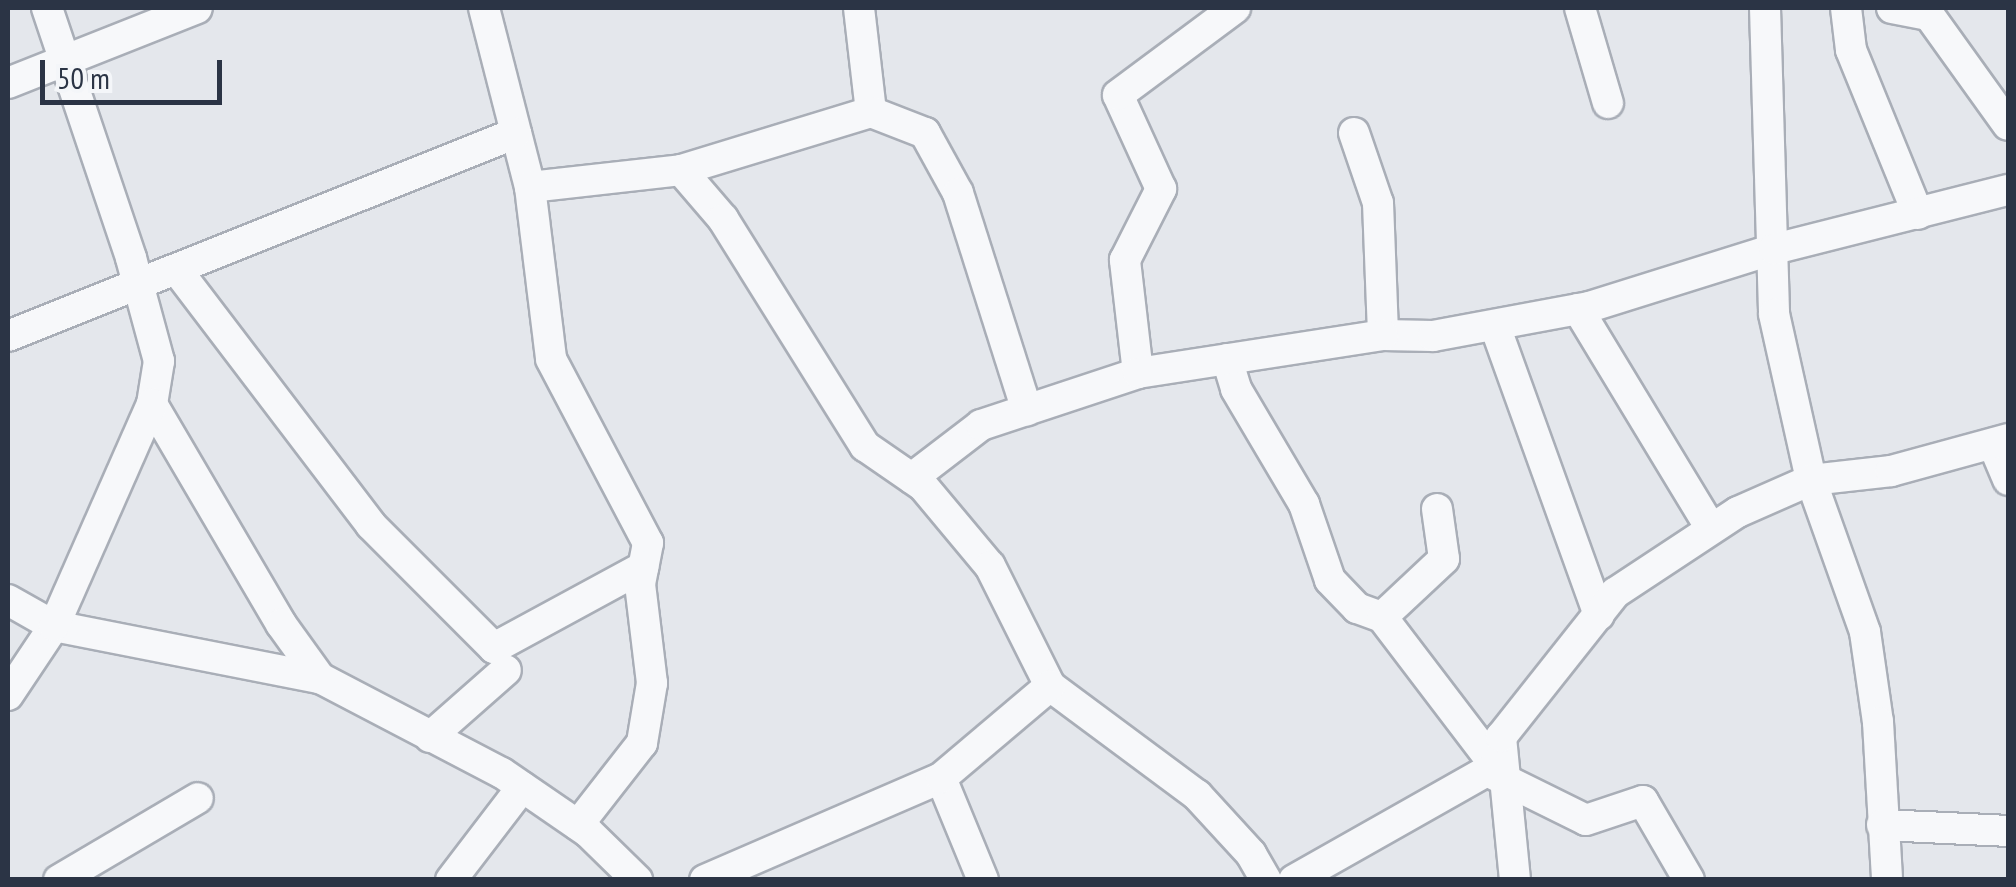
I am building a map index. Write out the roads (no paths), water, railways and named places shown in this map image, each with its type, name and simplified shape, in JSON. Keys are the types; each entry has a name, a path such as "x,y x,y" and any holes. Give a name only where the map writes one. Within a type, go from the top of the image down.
{"street":[{"path":"8,694 54,626 152,404 159,361 139,285 47,8"},
{"path":"8,82 197,8"},
{"path":"484,8 530,188 552,360 648,542 640,584 652,683 642,743 578,825"},
{"path":"859,8 871,112"},
{"path":"1138,373 1125,260 1161,189 1118,95 1235,8"},
{"path":"1580,8 1608,103"},
{"path":"1766,8 1774,314 1811,480 1865,632 1878,722 1887,880"},
{"path":"1846,8 1851,50 1918,214"},
{"path":"1892,8 1929,15 2008,124"},
{"path":"530,188 681,170 871,112 925,133 958,193 1027,410"},
{"path":"8,336 516,133"},
{"path":"1354,133 1378,203 1383,335"},
{"path":"681,170 723,219 864,446 923,486 990,566 1050,686 1196,794 1251,854 1266,880"},
{"path":"912,478 981,425 1138,373 1383,335 1433,336 1578,309 1774,248 2008,190"},
{"path":"177,270 371,525 494,648 643,567"},
{"path":"1578,309 1710,528"},
{"path":"1495,326 1599,615"},
{"path":"1227,359 1236,389 1304,504 1330,580 1357,608 1382,617 1503,776"},
{"path":"152,404 282,624 320,678"},
{"path":"1516,880 1501,737 1615,594 1710,528 1811,480 1891,471 2001,442 2008,480"},
{"path":"1382,617 1444,558 1438,509"},
{"path":"8,600 54,626 320,678 522,787 578,825 638,880"},
{"path":"430,737 506,670"},
{"path":"705,880 942,778 1050,686"},
{"path":"1294,880 1487,772 1503,776 1586,820 1643,801 1690,880"},
{"path":"942,778 983,880"},
{"path":"451,880 522,787"},
{"path":"60,880 198,798"},
{"path":"1882,825 2008,831"}]}
